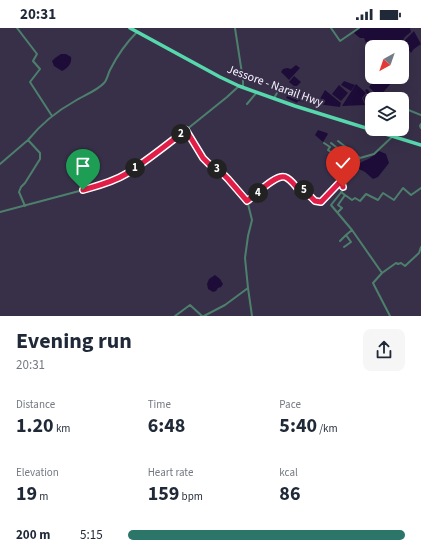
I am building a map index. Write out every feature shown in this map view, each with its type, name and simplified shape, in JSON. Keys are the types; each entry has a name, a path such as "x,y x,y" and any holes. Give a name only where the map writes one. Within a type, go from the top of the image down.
{"highway":[{"name":"Jessore - Narail Hwy","path":"130,28 241,87 365,127"},
{"name":"Jessore - Narail Hwy","path":"394,136 421,145"}],"street":[{"path":"17,28 37,54 33,61 40,70 30,82 52,116"},
{"path":"0,212 93,187 125,174 148,159 241,87 243,80 235,28"},
{"path":"331,28 340,41 359,28"},
{"path":"0,164 28,140 38,128 52,116 74,101 104,84 110,69 128,40 137,32"},
{"path":"247,104 257,92"},
{"path":"274,98 277,93"},
{"path":"409,110 421,115"},
{"path":"186,130 203,158 211,166 219,170 247,201 252,220 245,258 252,316"},
{"path":"247,201 268,184 279,177 284,176 289,179 299,190 303,189 315,201 321,202 341,181 355,162 360,158 374,154 394,136"},
{"path":"25,206 19,192 40,159 40,153 28,140"},
{"path":"338,141 360,158"},
{"path":"324,143 330,147 328,150 351,168"},
{"path":"331,143 355,162"},
{"path":"338,164 341,168 349,157"},
{"path":"332,171 341,160"},
{"path":"341,181 343,190 331,205 352,230 382,273"},
{"path":"341,192 352,200 355,198 360,201 366,194 378,200 383,193 394,200 402,188 411,195 421,188"},
{"path":"338,212 342,208 338,205 345,195"},
{"path":"341,200 344,203"},
{"path":"340,241 352,230"},
{"path":"344,247 351,242 346,235"},
{"path":"390,316 372,283 382,273 396,263 401,263 405,266 419,253 421,247"},
{"path":"175,316 190,305 203,316 225,305 248,288"}],"shaded area":[{"path":"358,28 410,28 411,32 403,40 365,40 364,38 360,38 354,33"},
{"path":"414,31 421,44 411,53 409,50 409,40 405,40"},
{"path":"61,54 66,54 71,57 69,66 62,71 54,66 52,61"},
{"path":"296,65 300,68 289,80 281,72 283,69 291,69"},
{"path":"294,76 301,82 297,86 294,86 289,82"},
{"path":"344,81 355,85 351,91 341,85"},
{"path":"356,84 365,92 362,98 365,105 342,106"},
{"path":"371,84 390,84 383,92 374,92 369,87"},
{"path":"339,85 348,93 341,101 332,94"},
{"path":"292,87 298,89 314,101 312,103 298,101 297,103 286,98"},
{"path":"325,90 341,103 340,107 317,104"},
{"path":"318,130 328,134 323,142 315,135"},
{"path":"379,151 386,154 389,163 378,177 373,179 358,167 362,162"},
{"path":"215,275 223,284 213,292 208,289 207,284 209,279"}],"route":[{"path":"83,190 111,181 125,174 148,159 186,130 203,158 211,166 219,170 247,201 268,184 279,177 284,176 289,179 299,190 303,189 308,193 315,201 321,202 341,181 343,187"}]}
